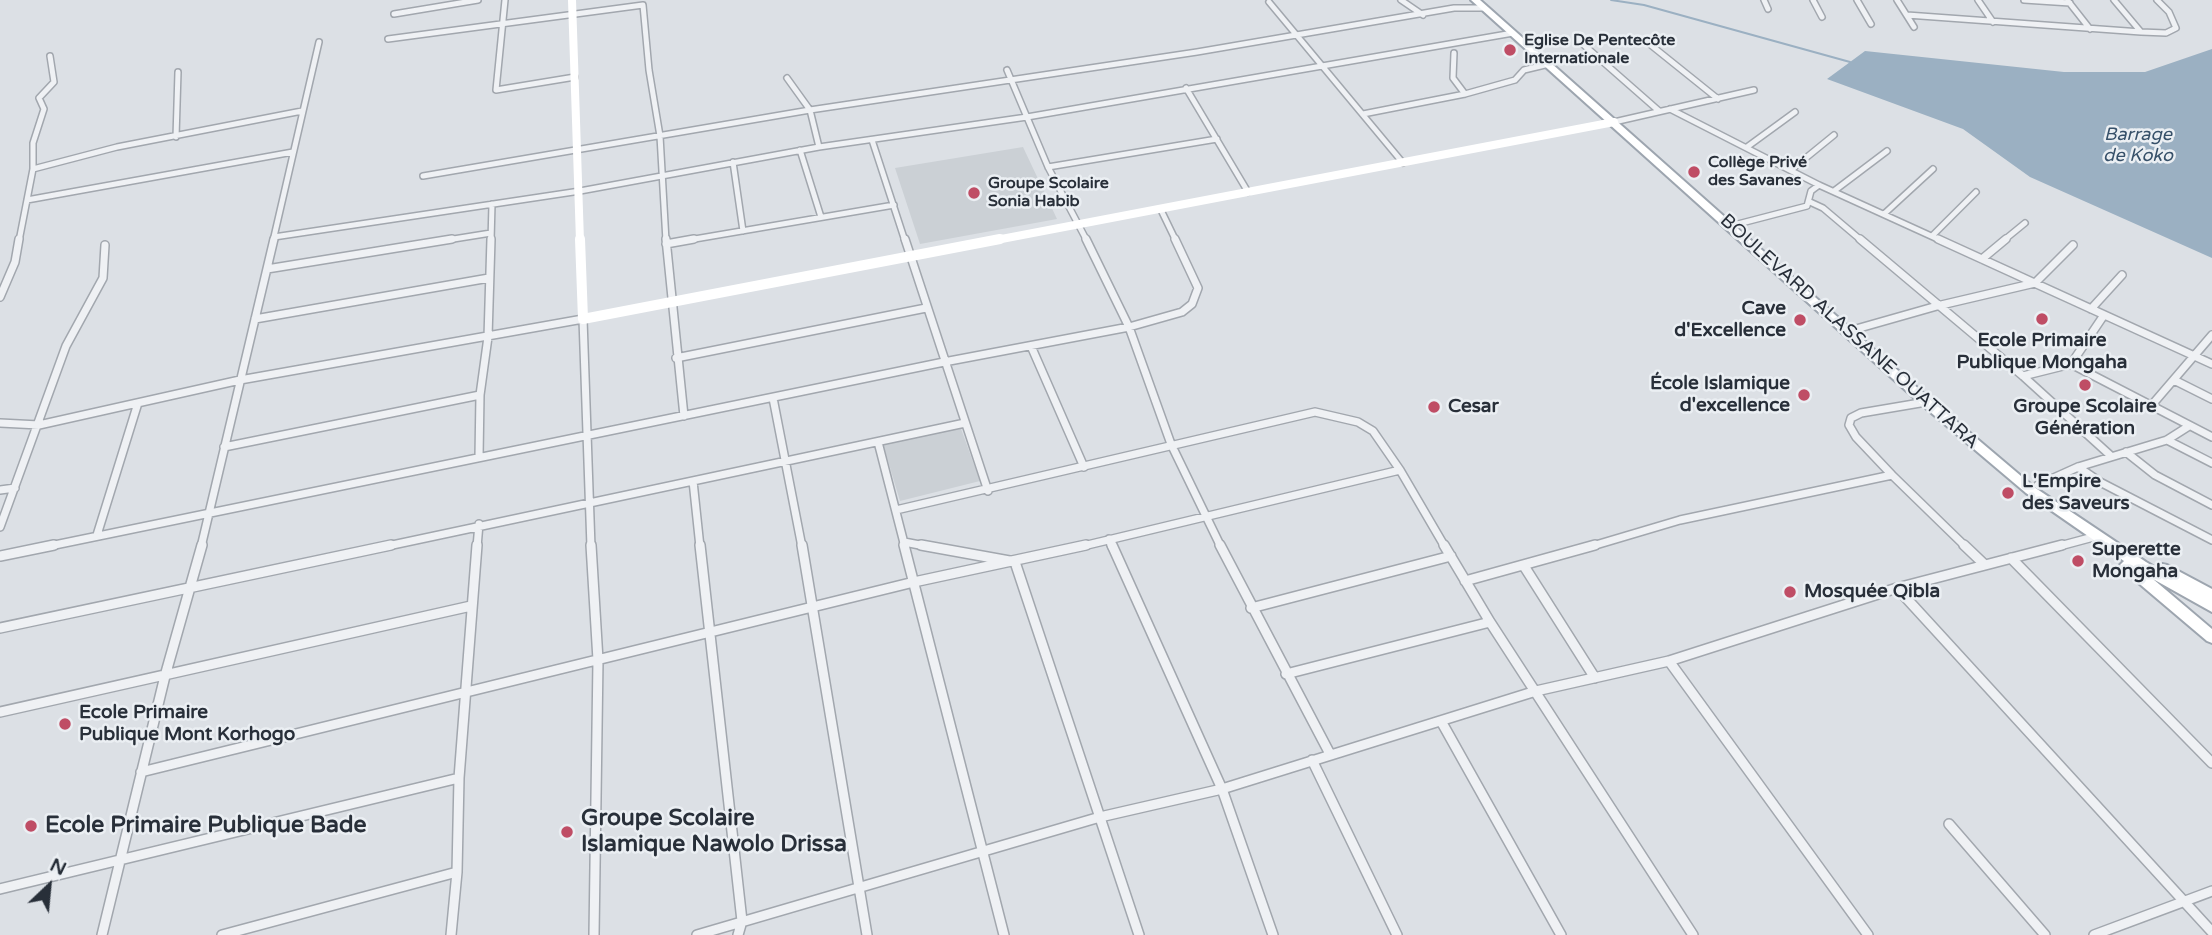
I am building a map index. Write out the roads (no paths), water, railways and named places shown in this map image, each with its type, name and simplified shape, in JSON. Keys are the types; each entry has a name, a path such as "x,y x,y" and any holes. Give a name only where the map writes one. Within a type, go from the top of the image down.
{"main road":[{"path":"1475,0 1659,161"},
{"name":"BOULEVARD ALASSANE OUATTARA","path":"1659,161 1852,331 1926,402 2030,490 2100,534"},
{"name":"BOULEVARD ALASSANE OUATTARA","path":"1659,161 1852,331 2038,485 2141,566 2210,601"},
{"path":"2100,534 2110,550 2212,637"},
{"path":"2183,612 2185,604 2192,600 2210,601"}],"street":[{"path":"394,14 478,0"},
{"path":"505,0 496,90 575,77"},
{"path":"572,0 580,191 587,503 598,660 594,935"},
{"path":"1401,0 1423,15"},
{"path":"1764,0 1768,9"},
{"path":"1813,0 1822,17"},
{"path":"1857,0 1871,24"},
{"path":"1898,0 1914,27"},
{"path":"1978,0 1993,22"},
{"path":"2024,0 2069,1 2090,29"},
{"path":"2114,0 2141,32"},
{"path":"1907,15 2166,33 2176,28 2169,12 2157,0"},
{"path":"1269,2 1403,163"},
{"path":"388,39 643,5 649,70 660,136 666,244 684,416"},
{"path":"423,176 810,110 1297,36 1454,8 1483,8"},
{"path":"274,237 580,191 800,150 1027,117 1513,33"},
{"path":"1577,39 1659,111"},
{"path":"102,935 165,676 211,512 319,42"},
{"path":"1647,42 1717,99"},
{"path":"1454,53 1453,78 1465,94"},
{"path":"0,297 15,262 33,170 33,143 44,109 39,98 54,82 50,56"},
{"path":"1363,114 1465,94 1515,80 1524,70 1549,64"},
{"path":"1007,71 1048,167 1080,225 1129,327 1171,444 1251,608 1330,754"},
{"path":"176,137 178,72"},
{"path":"787,78 810,110 820,147"},
{"path":"1186,88 1248,192"},
{"path":"0,423 39,425 240,380 672,304 1614,122 1754,90"},
{"path":"1670,109 1819,185 2212,364"},
{"path":"33,170 117,147 302,111"},
{"path":"1746,147 1795,112"},
{"path":"1791,170 1834,135"},
{"path":"1048,167 1217,139"},
{"path":"872,140 988,491"},
{"path":"800,150 821,218"},
{"path":"1834,191 1887,151"},
{"path":"27,200 293,152"},
{"path":"733,162 743,231"},
{"path":"1884,214 1933,169"},
{"path":"1734,225 1807,206 1811,191 1819,185"},
{"path":"1933,235 1976,192"},
{"path":"1810,202 1823,208 2023,376 2111,456"},
{"path":"479,457 480,395 488,337 492,204"},
{"path":"666,244 894,205"},
{"path":"0,556 944,362 1129,327 1182,312 1192,304 1198,288 1161,210"},
{"path":"1982,258 2025,223"},
{"path":"267,269 491,233"},
{"path":"0,527 66,346 103,278 105,245"},
{"path":"1852,331 1937,306 2035,283 2073,245"},
{"path":"2091,309 2122,275"},
{"path":"255,319 489,278"},
{"path":"676,358 926,308"},
{"path":"2023,376 2071,364 2105,315"},
{"path":"2151,406 2212,335"},
{"path":"1031,346 1084,467"},
{"path":"2071,364 2212,437"},
{"path":"2174,380 2212,398"},
{"path":"224,447 480,395"},
{"path":"773,398 814,607 867,935"},
{"path":"1926,402 1861,413 1851,418 1849,425 1856,437 1892,475 1985,565"},
{"path":"97,535 138,403"},
{"path":"896,510 988,491 1171,444 1315,412 1358,422 1373,431 1400,470 1490,622 1693,935"},
{"path":"0,628 479,524 965,423"},
{"path":"2038,485 2078,467 2168,440 2189,426"},
{"path":"2168,440 2212,463"},
{"path":"878,442 1004,935"},
{"path":"2126,452 2155,475 2212,505"},
{"path":"2078,467 2100,482 2212,540"},
{"path":"141,772 914,582 1015,562 1400,470"},
{"path":"1465,581 1680,520 1892,475"},
{"path":"693,481 742,921 738,935"},
{"path":"0,490 15,488"},
{"path":"451,935 457,872 459,778 479,524"},
{"path":"697,935 1100,817 1222,789 1536,691 1669,661 1897,588 2100,534"},
{"path":"1108,539 1222,789 1273,935"},
{"path":"904,542 1015,562"},
{"path":"1251,608 1451,556"},
{"path":"2011,558 2212,763"},
{"path":"1015,562 1139,935"},
{"path":"1524,566 1595,678"},
{"path":"1897,588 2212,932"},
{"path":"0,712 471,606"},
{"path":"1286,674 1490,622"},
{"path":"1669,661 1868,935"},
{"path":"1441,721 1561,935"},
{"path":"1312,760 1397,935"},
{"path":"0,889 459,778"},
{"path":"1949,824 2045,935"},
{"path":"222,935 457,872"},
{"path":"2094,935 2212,891"}],"water":[{"name":"Barrage de Koko","path":"2212,49 2212,258 2030,177 1963,129 1827,79 1865,51 2064,72 2145,72"}],"waterway":[{"path":"1611,0 1644,5 1850,62"}],"place":[{"name":"Eglise De Pentecôte Internationale","path":"1510,50"},
{"name":"Collège Privé des Savanes","path":"1694,172"},
{"name":"Groupe Scolaire Sonia Habib","path":"974,193"},
{"name":"Ecole Primaire Publique Mongaha","path":"2042,319"},
{"name":"Cave d'Excellence","path":"1800,320"},
{"name":"Groupe Scolaire Génération","path":"2085,385"},
{"name":"École Islamique d'excellence","path":"1804,395"},
{"name":"Cesar","path":"1434,407"},
{"name":"L'Empire des Saveurs","path":"2008,493"},
{"name":"Superette Mongaha","path":"2078,561"},
{"name":"Mosquée Qibla","path":"1790,592"},
{"name":"Ecole Primaire Publique Mont Korhogo","path":"65,724"},
{"name":"Ecole Primaire Publique Bade","path":"31,826"},
{"name":"Groupe Scolaire Islamique Nawolo Drissa","path":"567,832"}]}
